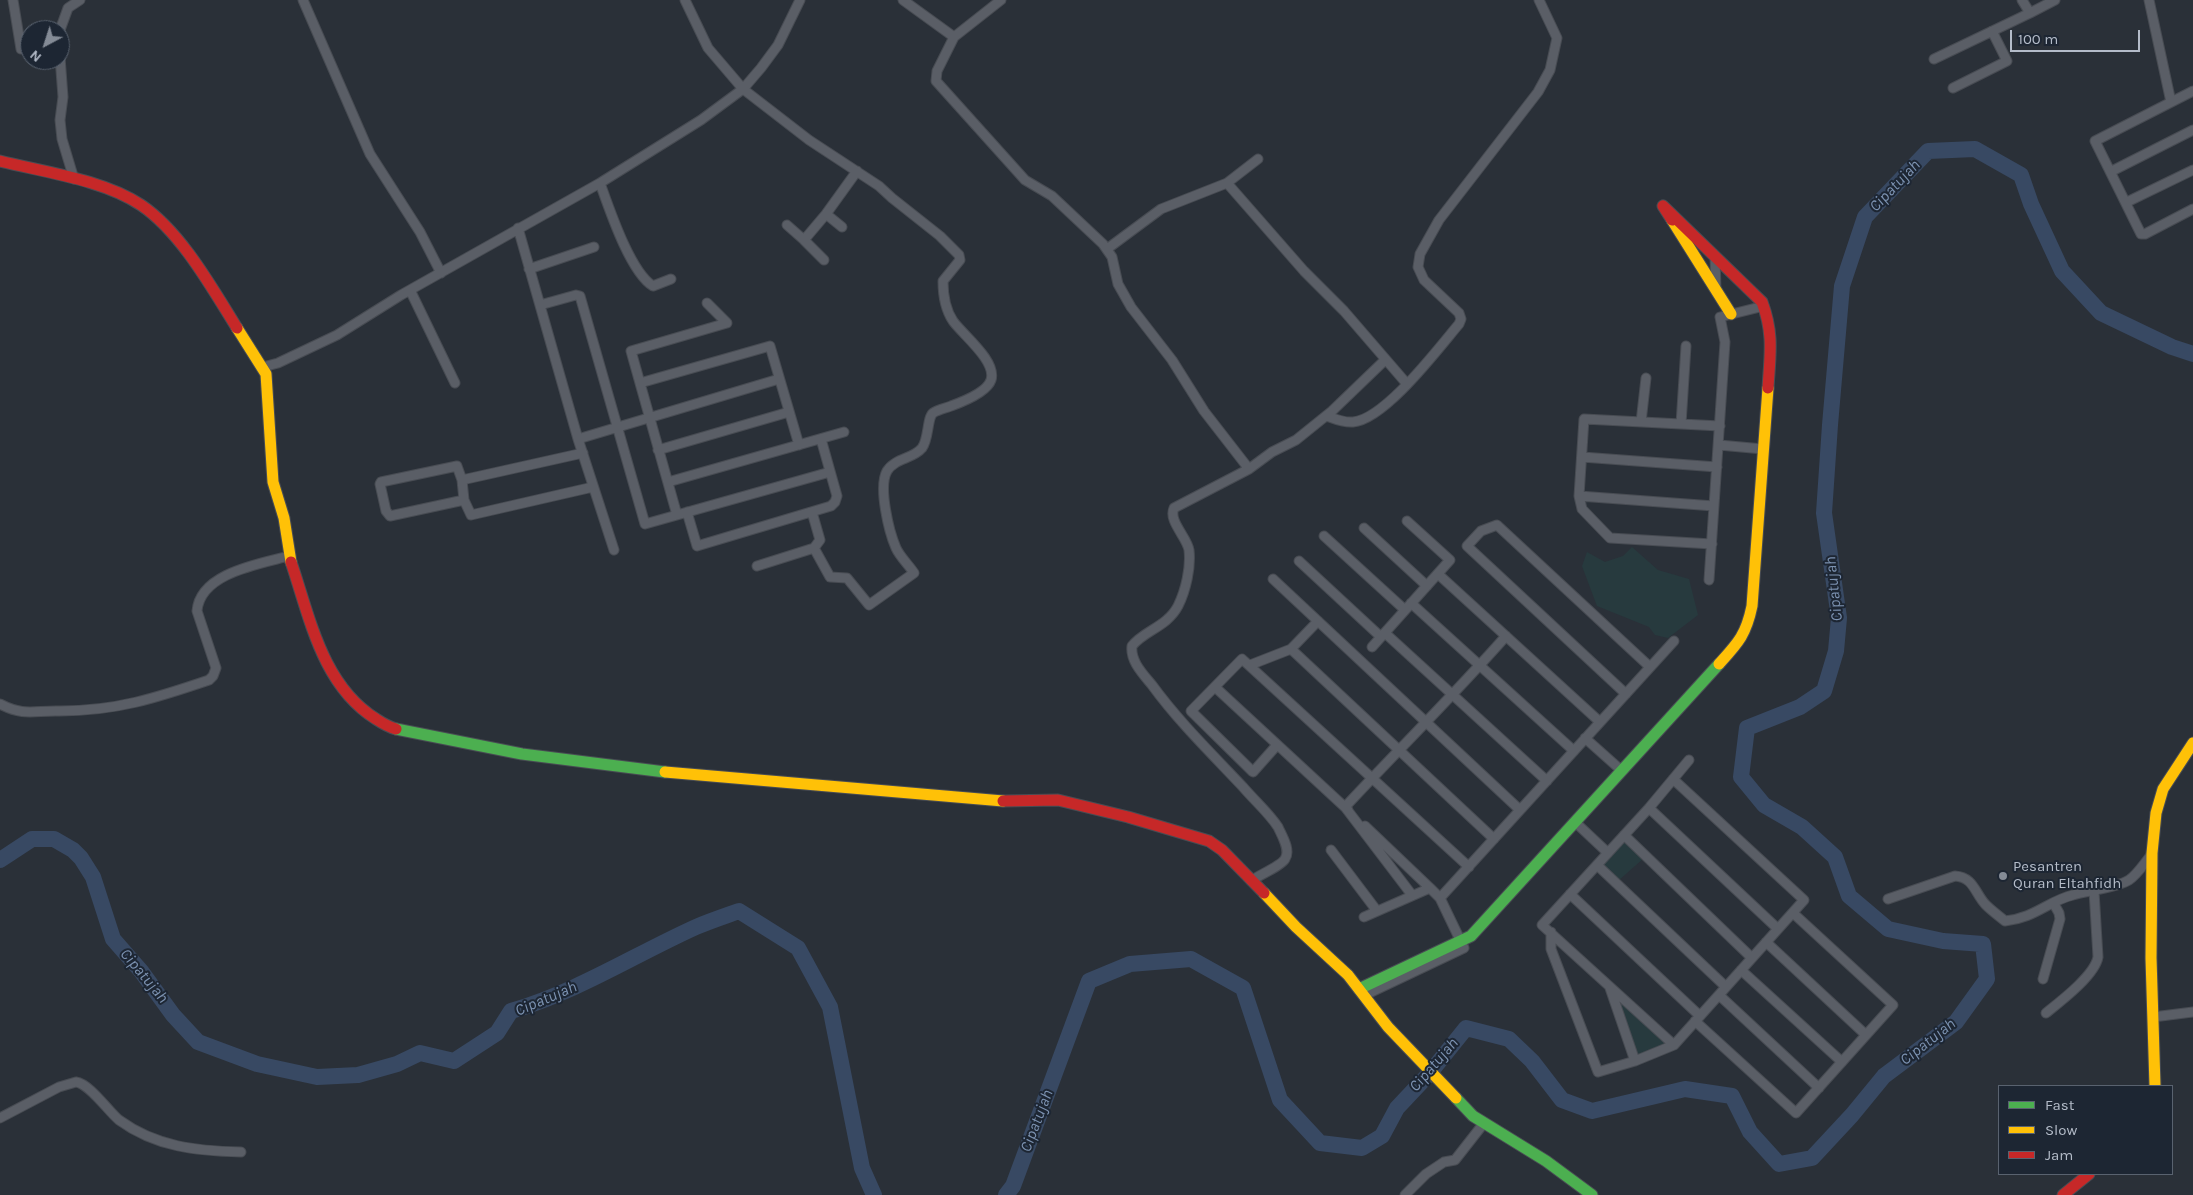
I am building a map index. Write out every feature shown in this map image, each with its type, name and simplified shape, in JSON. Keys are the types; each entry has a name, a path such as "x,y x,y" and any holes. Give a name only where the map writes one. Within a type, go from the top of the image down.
{"street":[{"path":"13,0 20,43"},
{"path":"63,20 70,3 80,0"},
{"path":"303,0 370,154 420,232 441,273"},
{"path":"685,0 708,48 743,89 809,140 880,186 892,198 940,236 959,255 960,260 943,281 944,298 953,320 982,352 991,372 991,380 985,388 955,405 933,413 927,438 921,450 894,463 887,471 884,481 886,511 892,534 897,550 914,573 869,605 847,578 830,577 814,548"},
{"path":"263,367 278,363 319,344 518,228 600,183 701,120 743,89 778,45 800,0"},
{"path":"903,0 954,36"},
{"path":"1001,0 954,36 937,71 936,81 1025,180 1052,196 1106,249 1112,257 1118,284 1130,307 1172,360 1204,411 1249,470"},
{"path":"1327,416 1343,422 1363,420 1380,410 1407,384 1454,330 1461,319 1459,313 1429,286 1419,273 1420,254 1439,220 1531,103 1550,70 1557,38 1539,0"},
{"path":"2022,0 2030,12"},
{"path":"1934,59 2055,0"},
{"path":"2149,0 2171,102"},
{"path":"1953,88 2007,62 1992,31"},
{"path":"61,70 63,97 60,120 62,139 74,179"},
{"path":"2193,91 2096,140 2143,235 2193,210"},
{"path":"2112,172 2193,130"},
{"path":"1106,249 1161,209 1227,183 1258,159"},
{"path":"0,161 110,190 141,205 157,216 204,275 266,374 273,482 284,518 289,556 324,659 346,696 364,712 393,728 522,754 653,771 991,801 1058,800 1128,816 1209,841 1222,850 1250,881 1314,944 1335,961 1409,1051 1473,1116 1553,1165 1592,1195"},
{"path":"2127,202 2193,170"},
{"path":"804,240 826,214 857,171"},
{"path":"600,183 624,245 643,277 653,286 671,279"},
{"path":"1227,183 1304,271 1344,311 1407,384"},
{"path":"1362,992 1471,936 1739,642 1748,626 1752,606 1771,340 1769,321 1762,302 1663,206 1731,314"},
{"path":"826,214 842,227"},
{"path":"787,225 824,260"},
{"path":"518,228 578,439 614,550"},
{"path":"529,268 594,247"},
{"path":"1715,256 1716,290"},
{"path":"410,290 455,383"},
{"path":"540,304 576,295 580,296 645,524 830,472"},
{"path":"677,514 631,351 727,324 707,302"},
{"path":"1709,580 1725,342 1720,317 1764,306"},
{"path":"640,383 770,346 799,445"},
{"path":"1681,424 1686,346"},
{"path":"1250,881 1264,872 1275,868 1285,860 1287,850 1280,832 1252,798 1172,713 1135,661 1132,650 1135,642 1156,630 1178,607 1187,577 1189,550 1172,516 1174,508 1249,470 1272,452 1296,440 1327,416 1386,360"},
{"path":"1641,422 1646,378"},
{"path":"578,439 648,416 780,379"},
{"path":"658,450 789,412"},
{"path":"1712,544 1610,538 1582,509 1579,496 1584,419 1720,426"},
{"path":"668,482 844,432"},
{"path":"687,512 697,546 831,506 837,496 821,439"},
{"path":"1719,445 1763,449"},
{"path":"462,480 583,453"},
{"path":"1582,457 1717,467"},
{"path":"464,500 390,516 386,511 380,484 457,466 462,480 464,500 471,515 593,487"},
{"path":"1579,496 1714,506"},
{"path":"757,566 819,545 820,540 812,512"},
{"path":"1372,647 1450,560 1407,521"},
{"path":"1626,694 1467,546 1481,531 1497,525 1650,667"},
{"path":"1364,528 1427,586"},
{"path":"1324,536 1480,665 1574,751"},
{"path":"0,704 25,712 94,711 154,699 209,680 216,668 197,611 198,602 203,592 221,578 253,565 289,556"},
{"path":"1299,561 1453,695 1547,781"},
{"path":"1438,574 1600,722"},
{"path":"1273,579 1520,810"},
{"path":"1250,665 1291,649 1318,622"},
{"path":"1346,807 1398,750 1427,723 1506,636"},
{"path":"1440,898 1674,641"},
{"path":"1291,649 1494,839"},
{"path":"1277,745 1253,772 1191,711 1242,659 1468,867"},
{"path":"1215,686 1346,807 1440,898 1460,941"},
{"path":"1585,738 1622,771"},
{"path":"2155,1085 2152,853 2156,813 2164,788 2173,771 2193,743"},
{"path":"1674,1045 1542,925 1649,808 1689,760"},
{"path":"1550,932 1552,949 1598,1072 1635,1061 1674,1045 1804,900 1674,779"},
{"path":"1346,807 1412,895"},
{"path":"1649,808 1778,929"},
{"path":"1575,822 1608,853"},
{"path":"1624,835 1752,958"},
{"path":"1331,850 1377,911"},
{"path":"1888,899 1955,876 1963,876 1970,881 1985,904 2005,921 2030,916 2072,895 2128,881 2152,853"},
{"path":"1597,865 1726,987"},
{"path":"1364,917 1430,888"},
{"path":"2046,1013 2066,998 2097,966 2094,891"},
{"path":"1570,894 1796,1113 1893,1006 1792,913"},
{"path":"2043,979 2060,919 2054,904"},
{"path":"1766,942 1866,1035"},
{"path":"1741,970 1842,1062"},
{"path":"1609,985 1635,1061"},
{"path":"1719,995 1819,1088"},
{"path":"2153,1017 2193,1012"},
{"path":"0,1118 60,1087 80,1082 118,1119 140,1134 162,1142 201,1151 241,1152"},
{"path":"1405,1195 1426,1174 1444,1162 1455,1160 1484,1123"},
{"path":"2064,1195 2088,1175"}],"green space":[{"path":"1632,547 1658,570 1689,579 1698,615 1668,638 1655,635 1649,627 1597,606 1582,566 1587,552 1605,562 1623,556"},
{"path":"1625,839 1644,858 1618,881 1600,865"},
{"path":"1613,991 1671,1044 1636,1058"}],"waterway":[{"name":"Cipatujah","path":"1006,1195 1013,1186 1089,981 1130,964 1191,959 1243,988 1280,1100 1320,1143 1362,1148 1382,1136 1397,1108 1429,1074 1466,1028 1509,1039 1532,1061 1562,1100 1592,1111 1685,1089 1732,1096 1750,1132 1779,1164 1812,1158 1852,1115 1884,1076 1956,1022 1987,979 1983,944 1943,941 1888,929 1849,896 1835,857 1802,827 1764,805 1741,777 1747,728 1800,707 1824,691 1836,651 1839,618 1824,513 1842,286 1865,217 1928,151 1975,149 2021,175 2031,204 2062,271 2101,313 2172,347 2193,354"},
{"name":"Cipatujah","path":"0,860 32,839 54,839 73,850 81,858 93,877 113,939 141,971 173,1015 198,1042 257,1064 317,1077 358,1075 397,1064 420,1053 454,1061 497,1033 511,1011 559,994 696,927 739,911 798,948 830,1007 862,1168 874,1195"}],"traffic: fast":[{"path":"1359,989 1471,936 1719,664"},
{"path":"396,729 522,754 665,772"},
{"path":"1456,1098 1473,1116 1546,1161 1592,1195"}],"traffic: slow":[{"path":"1672,220 1731,314"},
{"path":"237,328 266,374 273,482 284,518 291,562"},
{"path":"1719,664 1744,632 1752,606 1768,388"},
{"path":"2155,1085 2151,958 2152,853 2156,813 2163,789 2193,743"},
{"path":"665,772 1003,801"},
{"path":"1264,893 1296,927 1348,975 1388,1027 1456,1098"}],"traffic: jam":[{"path":"0,161 92,183 126,196 141,205 156,216 182,245 237,328"},
{"path":"1672,220 1663,206 1762,302 1770,335 1768,388"},
{"path":"291,562 320,649 330,669 358,705 378,720 396,729"},
{"path":"1003,801 1058,800 1128,817 1209,841 1222,850 1264,893"},
{"path":"2063,1195 2088,1175"}],"place":[{"name":"Pesantren Quran Eltahfidh","path":"2003,876"}]}
